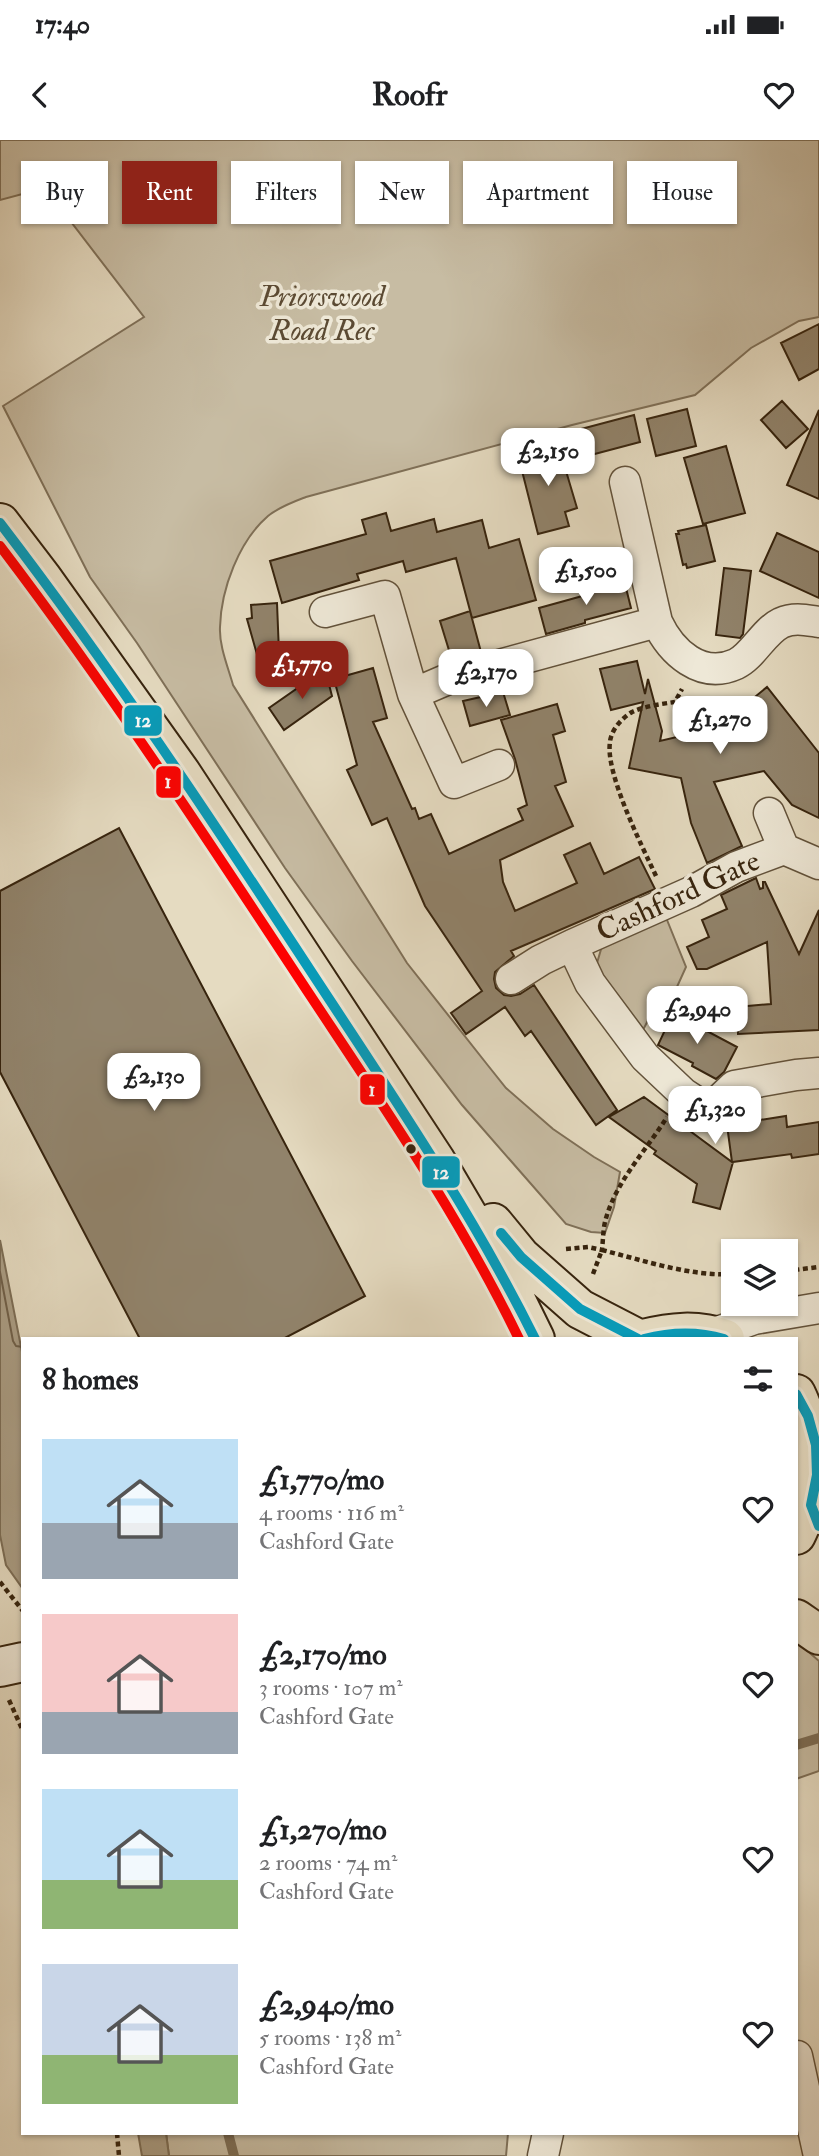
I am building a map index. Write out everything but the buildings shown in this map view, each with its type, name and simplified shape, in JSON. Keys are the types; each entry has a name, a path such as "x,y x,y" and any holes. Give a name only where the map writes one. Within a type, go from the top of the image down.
{"main road":[{"path":"0,523 181,773 435,1160 508,1284 534,1337"},
{"path":"435,1160 521,1257 580,1309 637,1337"},
{"path":"650,1337 688,1332 718,1337"},
{"path":"808,1404 816,1445 817,1475 809,1522"},
{"path":"798,1620 819,1635"}],"street":[{"path":"625,482 657,622 674,651 691,663 715,668 737,663 780,624 799,619 819,622"},
{"path":"325,612 385,596 412,694 454,783 499,765"},
{"path":"412,694 447,679 657,622"},
{"name":"Cashford Gate","path":"769,813 784,849"},
{"name":"Cashford Gate","path":"511,979 572,945 668,902 736,867 784,849 819,864"},
{"name":"Cashford Gate","path":"572,945 590,983 645,1057 683,1093 709,1110 734,1086 796,1074 819,1073"},
{"path":"718,1337 754,1320 819,1308"},
{"path":"798,2055 819,2044"},
{"path":"798,2060 819,2155"},
{"path":"544,2156 548,2135"}],"path":[{"path":"668,902 630,818 610,758 610,738 618,724 631,713 674,702 698,664"},
{"path":"580,1309 602,1250 606,1221 626,1175 683,1093"},
{"path":"602,1250 721,1275"},
{"path":"798,1270 819,1267"},
{"path":"0,1581 21,1608"},
{"path":"11,1671 21,1721"},
{"path":"117,2135 119,2156"}],"green space":[{"name":"Priorswood Road Rec","path":"0,140 819,140 819,317 799,321 751,348 695,395 572,425 306,497 286,505 258,526 240,552 228,582 221,612 222,649 233,685 407,963 506,1088 553,1129 620,1172 614,1207 605,1233 591,1232 566,1224 462,1105 352,961 285,868 137,643 90,577 3,406 144,317 73,224 108,224 108,161 21,161 21,194 0,200"},
{"path":"665,915 686,967 667,1009 654,1009 643,1030 598,972 597,963 602,946"},
{"path":"798,1643 819,1661 819,1771 798,1778"},
{"path":"166,2135 508,2135 506,2156 169,2156"}],"water":[{"path":"0,1240 21,1347 21,1586 6,1565 0,1535"},
{"path":"138,2135 166,2135 169,2156 142,2156"}],"waterway":[{"path":"798,1744 819,1738"},
{"path":"229,2135 234,2156"}],"transit line":[{"name":"12","path":"0,523 161,747 373,1065 485,1245 534,1337"},
{"name":"1","path":"0,546 156,763 390,1116 445,1203 518,1337"},
{"name":"12","path":"501,1233 521,1257 580,1309 634,1337"},
{"name":"12","path":"654,1337 684,1333 714,1337"},
{"name":"12","path":"798,1398 808,1416 816,1445 817,1475 811,1505 819,1526"}]}
